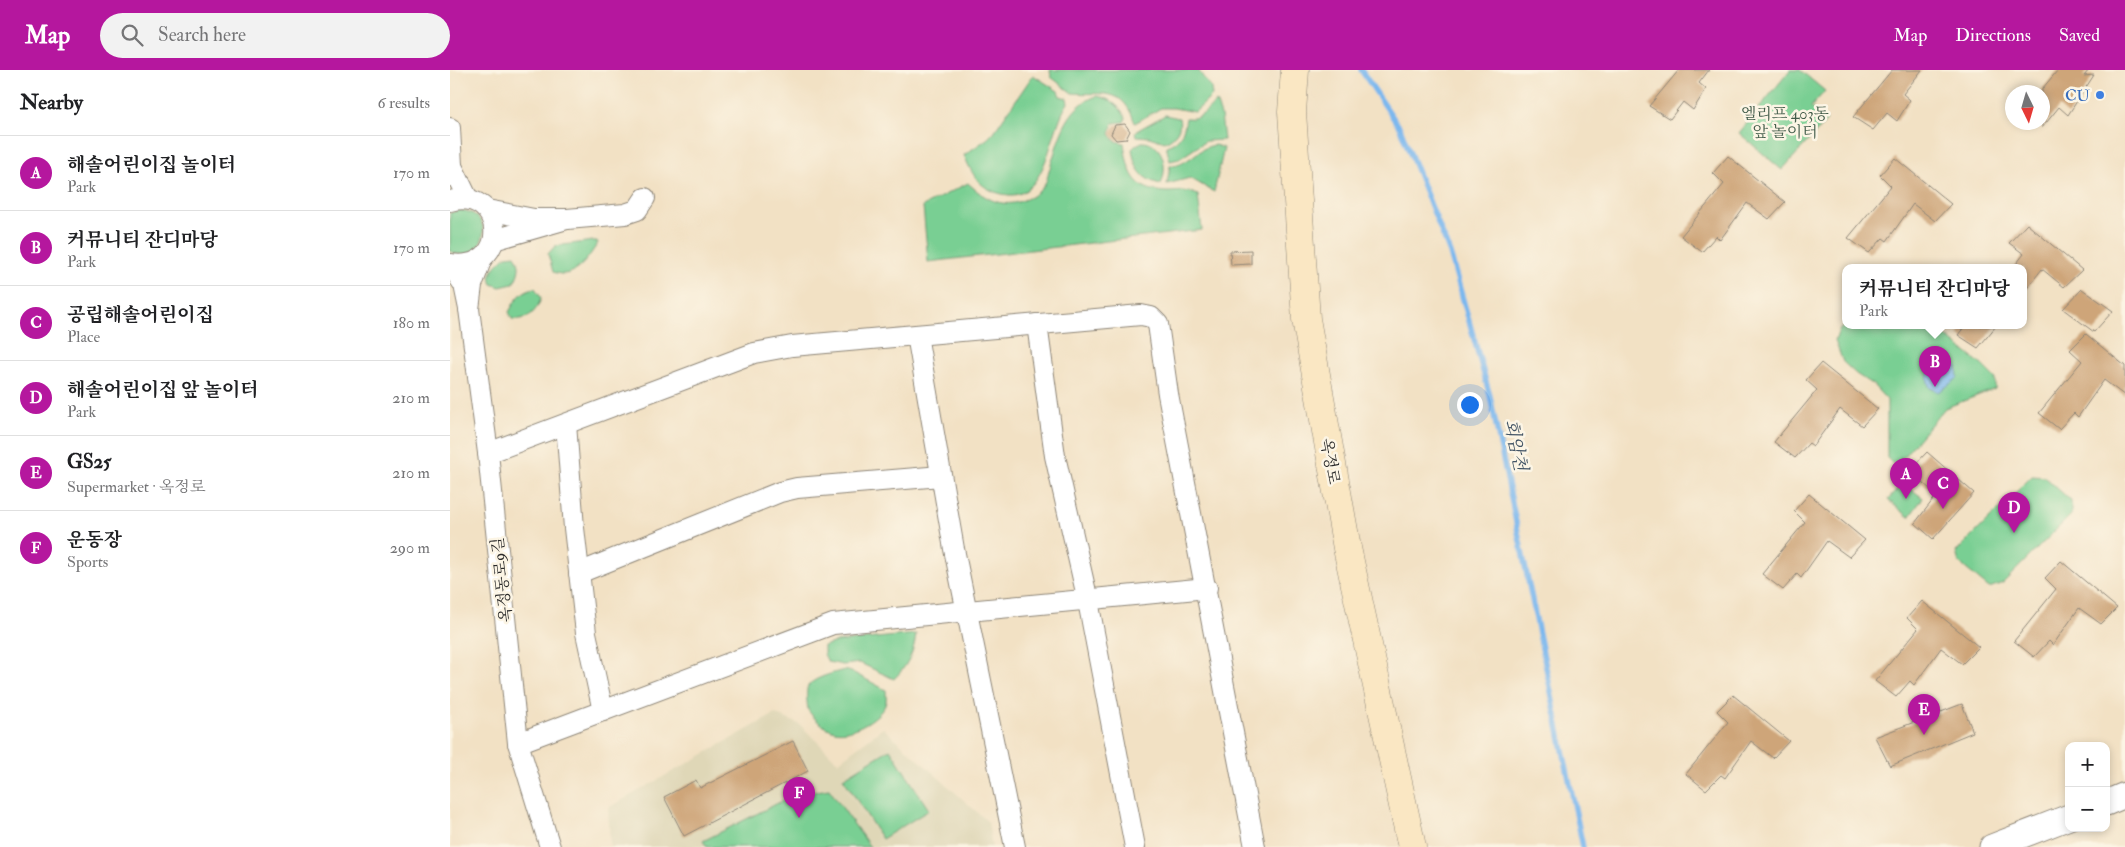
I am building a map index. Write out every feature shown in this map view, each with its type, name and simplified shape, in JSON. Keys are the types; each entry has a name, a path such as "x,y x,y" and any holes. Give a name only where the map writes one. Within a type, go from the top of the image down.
{"main road":[{"name":"옥정로","path":"1295,70 1292,112 1306,319 1347,548 1412,847"}],"street":[{"path":"450,128 451,171 459,200 478,203 487,210 495,230 490,250 482,258 472,264 461,266 450,264"},
{"path":"487,210 534,219 625,214 637,210 645,198"},
{"path":"494,240 567,218"},
{"path":"469,309 472,285 482,258"},
{"path":"450,264 464,285 469,309"},
{"name":"옥정동로9길","path":"469,309 488,453 518,743 550,847"},
{"path":"488,453 754,353 792,346 1141,315 1151,317 1158,324 1168,394 1207,588 1255,847"},
{"path":"1038,324 1055,456 1088,600 1135,847"},
{"path":"917,335 967,613 1015,847"},
{"path":"566,424 574,528 586,633 603,711"},
{"path":"579,573 780,492 797,488 942,476"},
{"path":"518,743 826,626 1207,588"},
{"path":"2110,801 2125,795"},
{"path":"1992,847 2065,819"}],"shaded area":[{"path":"775,714 799,724 838,762 883,728 988,822 992,847 610,847 608,808"}],"green space":[{"path":"1050,70 1198,70 1211,88 1212,96 1195,112 1174,108 1161,108 1135,123 1130,111 1118,98 1102,94 1072,93 1051,77"},
{"name":"엘리프 403동 앞 놀이터","path":"1790,70 1800,70 1825,91 1811,107 1827,120 1782,170 1739,133"},
{"path":"1033,75 1058,91 1060,96 1067,98 1068,103 1045,163 1038,177 1029,188 1017,194 994,192 977,180 964,155 994,132"},
{"path":"1097,96 1114,103 1126,118 1124,122 1113,123 1110,134 1115,141 1124,143 1130,171 1134,178 1146,188 1156,191 1186,191 1198,195 1202,230 928,262 923,206 968,183 981,194 1002,203 1018,202 1034,195 1046,182 1064,126 1077,108"},
{"path":"1216,102 1221,115 1224,140 1206,141 1179,159 1170,161 1166,146 1175,142 1181,136 1186,118 1196,118 1206,112"},
{"path":"1165,115 1179,118 1179,129 1172,138 1165,142 1149,137 1137,136 1135,133 1138,130"},
{"path":"1142,142 1155,146 1160,151 1164,164 1161,184 1148,180 1137,167 1132,149"},
{"path":"1215,145 1224,148 1214,192 1190,178 1167,184 1170,166 1183,163 1203,149"},
{"path":"459,210 472,213 480,220 483,229 478,247 471,253 461,255 450,251 450,213"},
{"path":"593,241 598,243 585,261 574,271 561,274 553,272 548,254 555,246"},
{"path":"515,255 519,270 513,284 500,287 492,284 491,276 494,268 506,256"},
{"path":"535,288 541,298 537,307 527,317 512,319 509,312 516,300 526,291"},
{"path":"1842,328 1937,329 1982,365 1995,378 1995,389 1945,408 1898,463 1892,463 1887,458 1887,400 1873,385 1856,374 1843,362 1835,341 1839,330"},
{"path":"2032,476 2045,477 2071,501 2071,515 2003,583 1989,588 1959,563 1956,552"},
{"path":"1903,483 1923,498 1909,517 1888,500"},
{"path":"916,634 914,647 909,659 894,679 860,663 843,665 828,662 824,654 824,646 836,642"},
{"path":"845,670 886,690 886,701 877,716 863,725 841,732 827,728 813,717 808,710 807,689 817,679"},
{"path":"890,749 929,810 882,839 843,778"},
{"path":"829,789 870,847 707,847 703,841 794,795"}],"water":[{"path":"1943,356 1957,366 1958,378 1939,392 1930,388 1928,377 1935,359"}],"building":[{"path":"1679,70 1709,70 1699,83 1706,89 1693,110 1683,102 1670,119 1649,106"},
{"path":"1892,70 1922,70 1903,94 1910,100 1897,121 1887,113 1873,130 1853,117"},
{"path":"2058,70 2089,70 2084,76 2094,75 2068,115 2059,107 2050,118 2050,85 2045,85"},
{"path":"1125,124 1130,131 1126,139 1116,140 1111,134 1115,125"},
{"path":"1728,156 1785,202 1769,219 1747,203 1720,240 1716,236 1702,252 1681,236 1724,184 1713,173"},
{"path":"1895,158 1951,204 1935,221 1913,204 1887,241 1883,238 1869,253 1848,238 1891,186 1880,175"},
{"path":"2027,224 2082,270 2064,287 2042,269 2027,288 2027,264 2016,264 2024,254 2009,243"},
{"path":"1251,250 1251,264 1231,265 1230,251"},
{"path":"2082,289 2113,311 2094,332 2063,309"},
{"path":"1963,329 1994,329 1978,348 1958,335"},
{"path":"2086,334 2125,366 2125,396 2104,380 2078,417 2074,413 2059,429 2039,413 2082,361 2070,350"},
{"path":"1821,363 1878,409 1862,426 1840,409 1813,446 1809,443 1795,458 1774,442 1817,390 1806,380"},
{"path":"1927,452 1974,493 1933,539 1915,523 1937,495 1909,471"},
{"path":"1809,494 1865,540 1849,557 1827,541 1801,578 1797,574 1783,590 1762,574 1805,522 1794,511"},
{"path":"2061,561 2117,608 2101,624 2079,608 2053,645 2049,641 2034,657 2014,641 2056,589 2045,578"},
{"path":"1922,601 1979,647 1962,664 1941,648 1914,685 1910,681 1896,697 1875,681 1918,629 1907,618"},
{"path":"1733,695 1789,741 1773,758 1751,741 1725,778 1721,775 1706,790 1686,774 1728,722 1717,711"},
{"path":"1962,704 1973,732 1890,766 1875,737"},
{"path":"793,741 808,771 684,836 664,797 696,780 700,788"}],"waterway":[{"name":"회암천","path":"1361,70 1400,128 1450,253 1490,396 1583,847"}],"place":[{"name":"CU","path":"2100,95"},
{"name":"커뮤니티 잔디마당","path":"1935,387"},
{"name":"해솔어린이집 놀이터","path":"1906,499"},
{"name":"공립해솔어린이집","path":"1943,509"},
{"name":"해솔어린이집 앞 놀이터","path":"2014,533"},
{"name":"GS25","path":"1924,735"},
{"name":"운동장","path":"799,818"}]}
